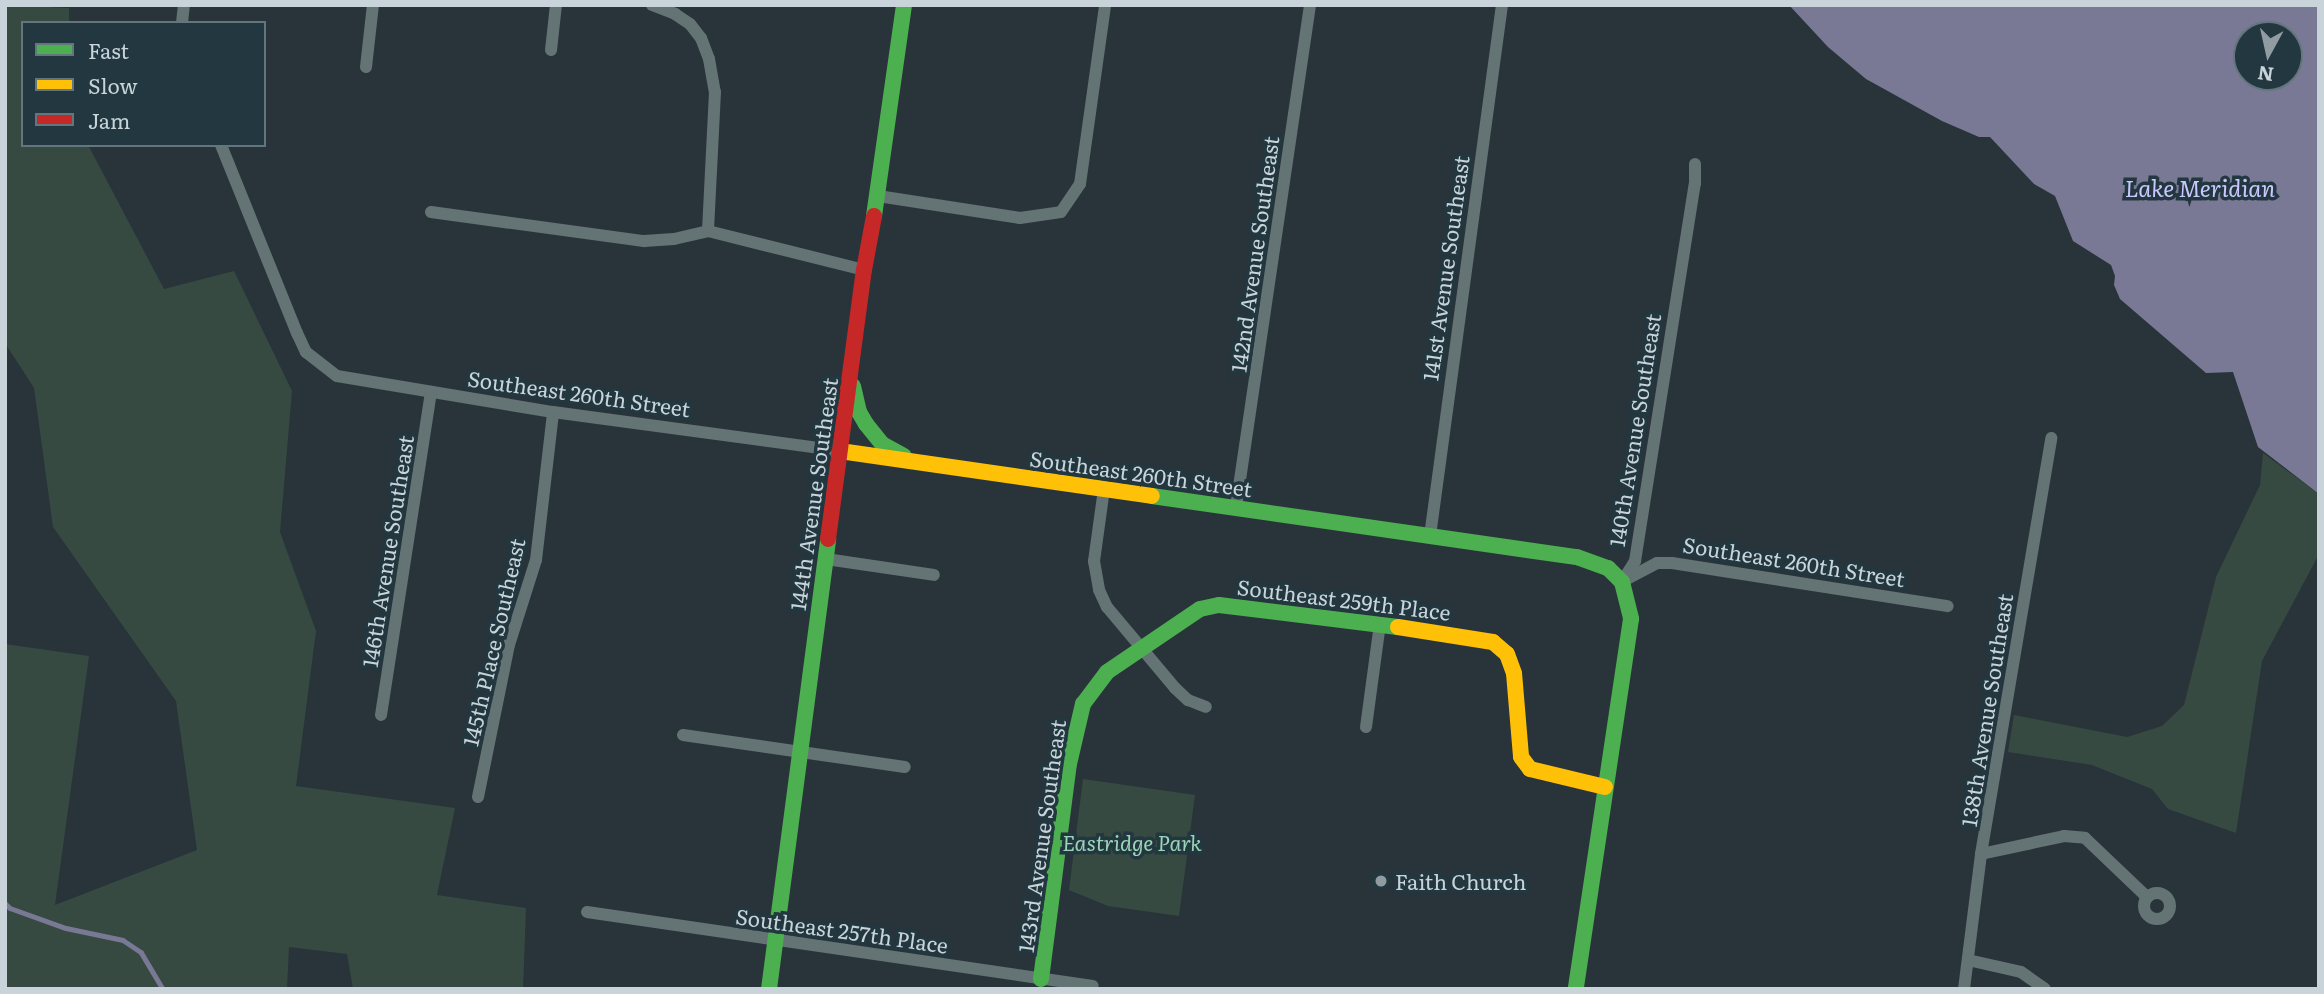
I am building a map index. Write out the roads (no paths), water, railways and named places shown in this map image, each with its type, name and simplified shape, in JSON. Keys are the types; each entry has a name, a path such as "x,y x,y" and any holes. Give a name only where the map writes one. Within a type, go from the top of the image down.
{"street":[{"path":"366,67 373,5"},
{"path":"551,50 556,5"},
{"path":"652,5 675,14 690,24 701,38 715,92 708,231"},
{"name":"144th Avenue Southeast","path":"769,989 864,270 878,196 904,5"},
{"path":"878,196 1020,218 1061,212 1080,184 1105,5"},
{"name":"142nd Avenue Southeast","path":"1236,508 1310,5"},
{"name":"141st Avenue Southeast","path":"1430,536 1502,5"},
{"name":"Southeast 260th Street","path":"222,147 306,352 319,365 337,376 360,382 553,412 1595,561 1622,582 1657,563 1672,564 1948,606"},
{"name":"140th Avenue Southeast","path":"1622,582 1635,561 1695,184 1695,164"},
{"path":"430,212 644,241 674,239 708,231 864,270"},
{"path":"851,371 859,412 874,434 894,452 920,463"},
{"name":"146th Avenue Southeast","path":"381,715 431,392"},
{"name":"145th Place Southeast","path":"478,797 509,645 536,560 553,412"},
{"name":"138th Avenue Southeast","path":"1964,989 1981,854 2051,438"},
{"path":"1104,489 1095,576 1107,607 1175,688 1188,700 1206,708"},
{"path":"826,559 934,575"},
{"path":"1576,989 1631,620 1628,598 1622,582"},
{"name":"Southeast 259th Place","path":"1141,648 1200,609 1219,605 1380,624 1493,642 1507,654 1514,673 1521,757 1530,769 1605,787"},
{"path":"1366,727 1380,624"},
{"name":"143rd Avenue Southeast","path":"1041,979 1069,764 1078,719 1083,704 1098,681 1141,648"},
{"path":"683,736 905,767"},
{"path":"1981,854 2064,836 2085,838 2147,897"},
{"name":"Southeast 257th Place","path":"587,912 1093,986"},
{"path":"1968,960 2021,972 2045,989"}],"water":[{"name":"Lake Meridian","path":"1789,5 2319,5 2319,494 2258,447 2233,372 2206,373 2120,299 2114,285 2115,276 2111,265 2073,241 2055,196 2034,184 1990,137 1979,137 1942,121 1866,79 1828,47"}],"waterway":[{"path":"5,903 10,908 66,928 123,940 141,952 163,989"}],"place":[{"name":"Faith Church","path":"1381,881"}],"park label":[{"name":"Eastridge Park","path":"1132,842"}]}
